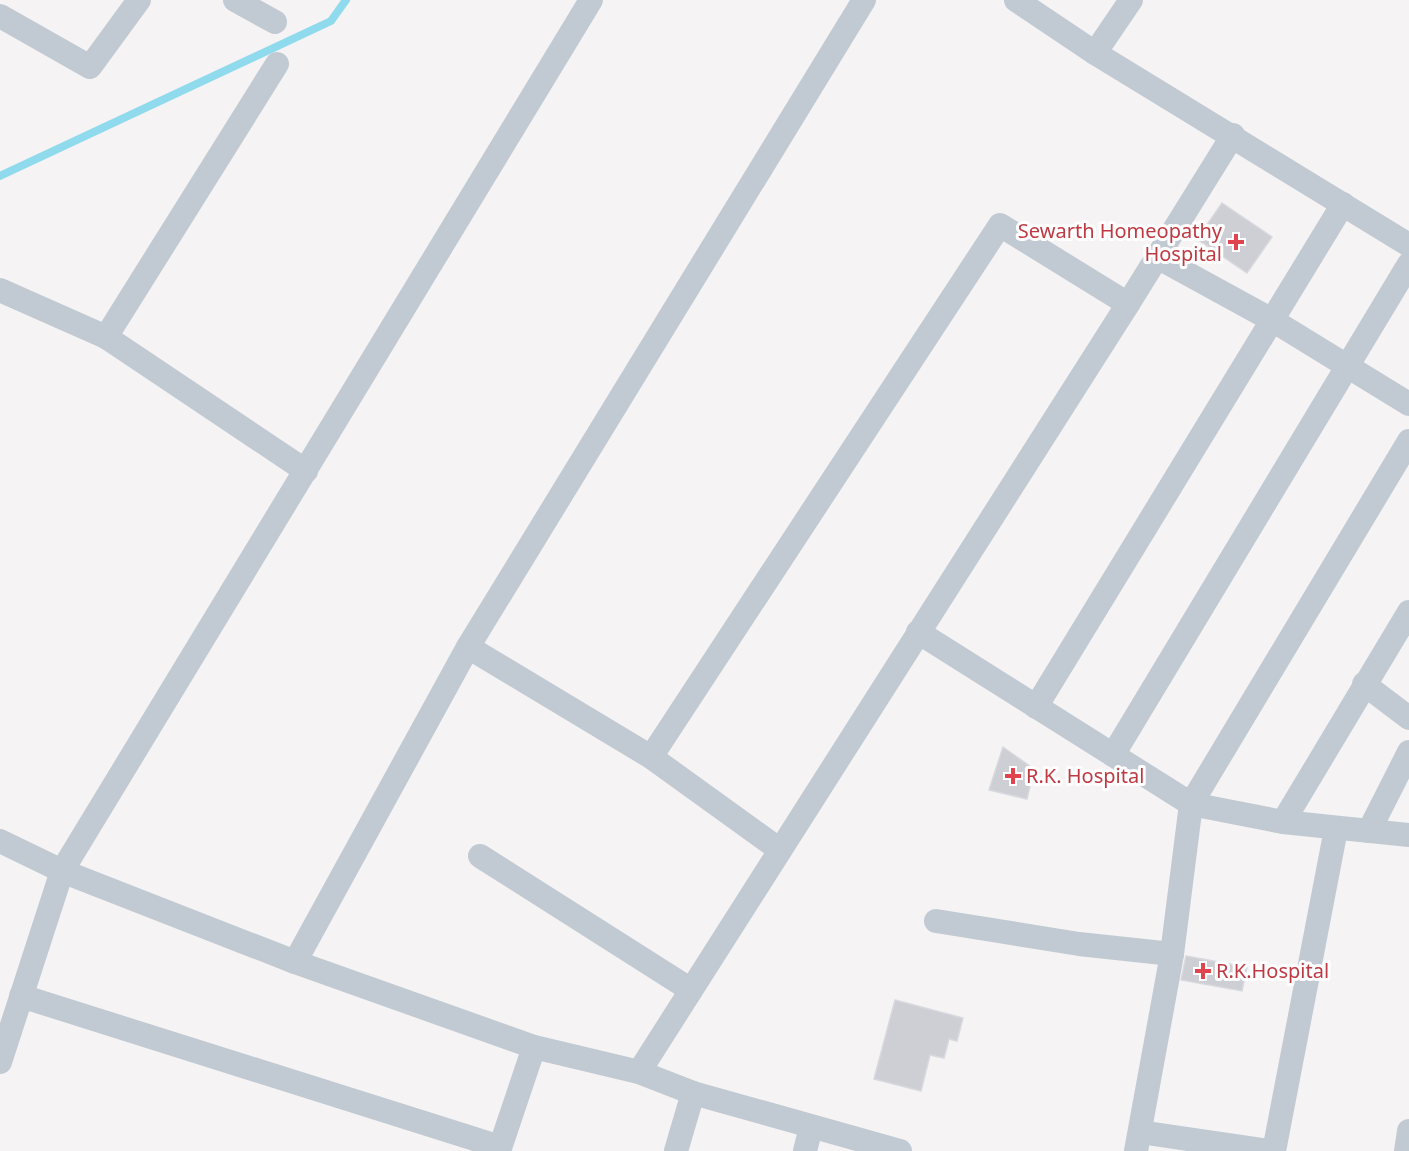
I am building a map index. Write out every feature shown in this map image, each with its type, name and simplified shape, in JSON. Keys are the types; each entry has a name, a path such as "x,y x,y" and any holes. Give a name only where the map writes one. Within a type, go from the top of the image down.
{"street":[{"path":"3,23 90,67 139,0"},
{"path":"235,0 276,22"},
{"path":"0,1062 62,871 591,0"},
{"path":"295,962 468,647 864,0"},
{"path":"1016,0 1095,53 1233,135 1409,245"},
{"path":"1095,53 1131,0"},
{"path":"106,337 277,64"},
{"path":"639,1072 1128,304 1233,135"},
{"path":"1036,707 1343,204"},
{"path":"651,757 1000,225 1128,304"},
{"path":"1157,257 1272,320 1409,404"},
{"path":"1113,755 1409,264"},
{"path":"0,290 106,337 306,471"},
{"path":"1336,829 1272,1151 1138,1142 1172,954 1191,804 1409,441"},
{"path":"1283,822 1409,612"},
{"path":"918,632 1191,804 1283,822 1409,836"},
{"path":"468,647 651,757 780,850"},
{"path":"1365,684 1409,718"},
{"path":"1369,831 1409,752"},
{"path":"0,841 62,871 295,962 534,1047 639,1072 693,1093 900,1151"},
{"path":"480,856 691,990"},
{"path":"936,921 1079,945 1172,954"},
{"path":"21,996 499,1149 534,1047"},
{"path":"676,1151 693,1093"},
{"path":"805,1151 811,1127"},
{"path":"1406,1151 1409,1131"}],"building":[{"path":"1222,203 1272,237 1247,273 1197,239"},
{"path":"1003,747 1034,769 1027,799 989,790"},
{"path":"1186,956 1247,967 1242,991 1181,980"},
{"path":"895,1000 963,1018 957,1041 949,1039 944,1058 930,1055 921,1091 874,1079"}],"waterway":[{"path":"0,176 331,21 346,0"}],"place":[{"name":"Sewarth Homeopathy Hospital","path":"1236,242"},
{"name":"R.K. Hospital","path":"1013,776"},
{"name":"R.K.Hospital","path":"1203,971"}]}
